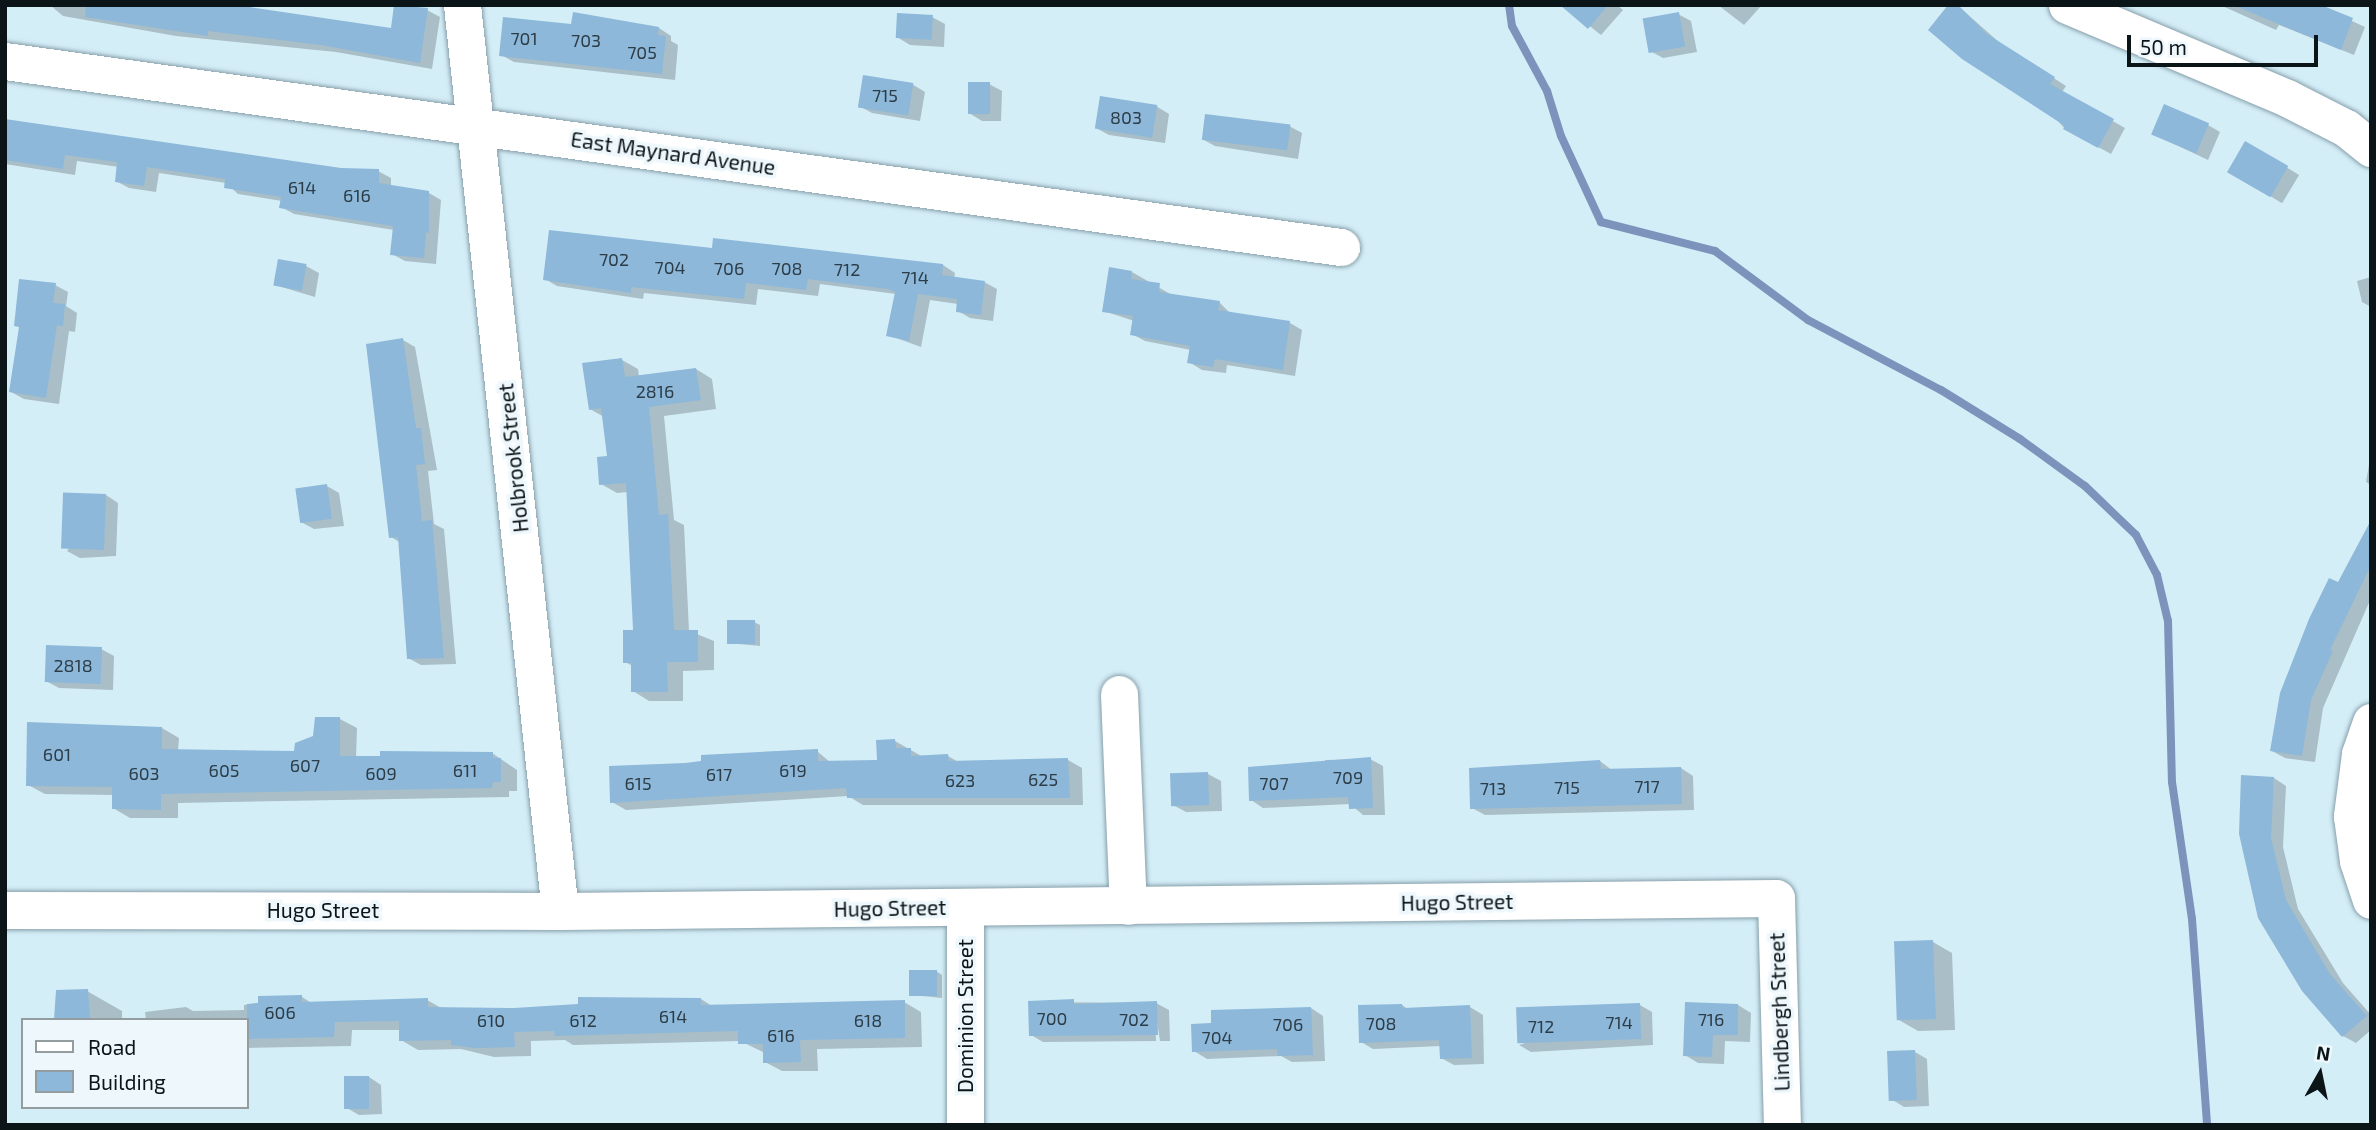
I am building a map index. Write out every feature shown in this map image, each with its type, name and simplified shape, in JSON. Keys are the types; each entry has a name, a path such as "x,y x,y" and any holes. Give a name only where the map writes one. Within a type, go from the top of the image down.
{"street":[{"name":"Holbrook Street","path":"462,5 473,126 508,409 559,911"},
{"path":"2067,5 2287,98 2346,128 2370,145"},
{"name":"East Maynard Avenue","path":"5,61 1341,247"},
{"path":"1119,694 1128,906"},
{"path":"2371,722 2360,754 2352,816 2358,861 2371,900"},
{"name":"Hugo Street","path":"5,911 559,911 1776,898"},
{"name":"Lindbergh Street","path":"1776,898 1782,1125"},
{"name":"Dominion Street","path":"965,907 965,1125"}],"building":[{"path":"86,5 236,5 391,28 394,5 428,8 420,63 321,45 208,31 208,36 85,17"},
{"path":"1560,5 1608,5 1588,29"},
{"path":"1948,5 1958,5 1987,34 2055,77 2050,84 2114,119 2098,148 2063,129 2065,126 1962,59 1928,30"},
{"path":"2233,5 2321,5 2353,18 2341,50"},
{"path":"573,12 659,27 658,35 666,36 662,74 499,56 503,17 571,24"},
{"path":"1679,12 1685,46 1649,53 1643,18"},
{"path":"897,13 933,15 932,40 896,38"},
{"path":"863,75 913,83 908,116 858,108"},
{"path":"968,82 990,82 990,114 968,114"},
{"path":"1100,96 1157,105 1152,138 1095,129"},
{"path":"2164,104 2209,123 2196,154 2151,134"},
{"path":"1205,114 1290,124 1287,150 1202,140"},
{"path":"5,119 341,168 379,169 379,183 429,191 429,233 426,232 424,258 390,255 393,226 279,208 281,197 224,188 225,179 147,167 144,186 115,182 117,162 65,155 63,169 5,160"},
{"path":"2245,141 2288,166 2270,197 2227,172"},
{"path":"549,230 712,248 713,238 943,264 942,275 985,281 981,315 956,312 957,299 918,294 909,341 886,336 895,292 888,289 808,279 806,290 746,283 744,299 631,287 631,293 543,280"},
{"path":"278,259 307,264 302,291 273,286"},
{"path":"1109,267 1132,271 1131,279 1160,283 1159,292 1220,301 1218,310 1290,321 1283,370 1215,359 1213,367 1187,363 1190,346 1130,335 1133,316 1102,312"},
{"path":"19,279 56,283 53,303 65,304 63,326 57,325 46,398 9,392 19,327 14,326"},
{"path":"403,338 416,428 421,428 425,464 416,465 422,521 432,520 444,658 407,659 398,537 389,538 366,344"},
{"path":"622,358 625,377 696,368 701,400 649,407 659,515 668,514 674,630 698,630 698,662 667,662 668,692 631,692 631,663 623,663 623,630 633,630 626,483 599,485 597,457 607,456 601,408 589,410 582,363"},
{"path":"327,484 332,519 300,523 295,488"},
{"path":"63,492 106,494 104,550 61,548"},
{"path":"2371,520 2371,565 2330,650 2333,651 2311,700 2302,756 2270,751 2280,693 2309,619 2329,578 2338,582"},
{"path":"727,620 755,620 755,644 727,644"},
{"path":"46,645 102,647 101,684 45,682"},
{"path":"315,717 340,717 340,756 380,756 380,751 493,752 493,758 501,758 501,782 493,782 492,788 161,794 161,810 112,809 112,787 26,786 27,722 162,727 162,749 294,751 295,743 313,736"},
{"path":"895,739 896,748 911,748 911,756 948,754 949,761 1068,758 1070,798 847,798 846,788 610,803 609,766 685,763 701,761 701,755 818,749 818,761 877,760 876,740"},
{"path":"1371,757 1373,808 1349,809 1348,797 1249,801 1248,767"},
{"path":"1600,760 1601,769 1681,767 1682,804 1470,809 1469,768"},
{"path":"1208,772 1209,805 1171,806 1170,773"},
{"path":"2241,775 2274,777 2271,838 2286,900 2330,974 2367,1016 2342,1037 2302,991 2258,918 2239,834"},
{"path":"1933,940 1936,1019 1897,1020 1894,941"},
{"path":"909,970 937,970 937,996 909,996"},
{"path":"88,989 90,1018 54,1018 56,990"},
{"path":"302,995 302,1002 428,998 428,1007 514,1008 578,1004 578,997 701,998 701,1005 905,1000 905,1038 800,1040 801,1062 763,1063 763,1044 738,1044 738,1031 555,1036 554,1031 514,1032 515,1047 475,1048 451,1045 451,1040 399,1041 399,1021 335,1022 334,1037 248,1039 247,1004 258,1003 258,996"},
{"path":"1074,999 1074,1004 1157,1001 1158,1035 1029,1036 1028,1001"},
{"path":"1685,1002 1738,1004 1738,1035 1713,1035 1712,1057 1683,1056"},
{"path":"1640,1003 1641,1039 1517,1043 1516,1007"},
{"path":"1402,1004 1403,1008 1470,1005 1472,1058 1440,1059 1439,1040 1359,1043 1358,1005"},
{"path":"1311,1007 1313,1055 1278,1056 1277,1049 1192,1052 1191,1024 1211,1023 1211,1010"},
{"path":"1915,1050 1917,1100 1889,1101 1887,1051"},
{"path":"344,1076 369,1076 369,1109 344,1109"}],"waterway":[{"path":"1509,5 1512,26 1547,91 1561,136 1601,222 1715,251 1808,320 1941,390 2020,439 2085,486 2136,535 2157,575 2168,621 2172,782 2192,919 2207,1125"}]}
